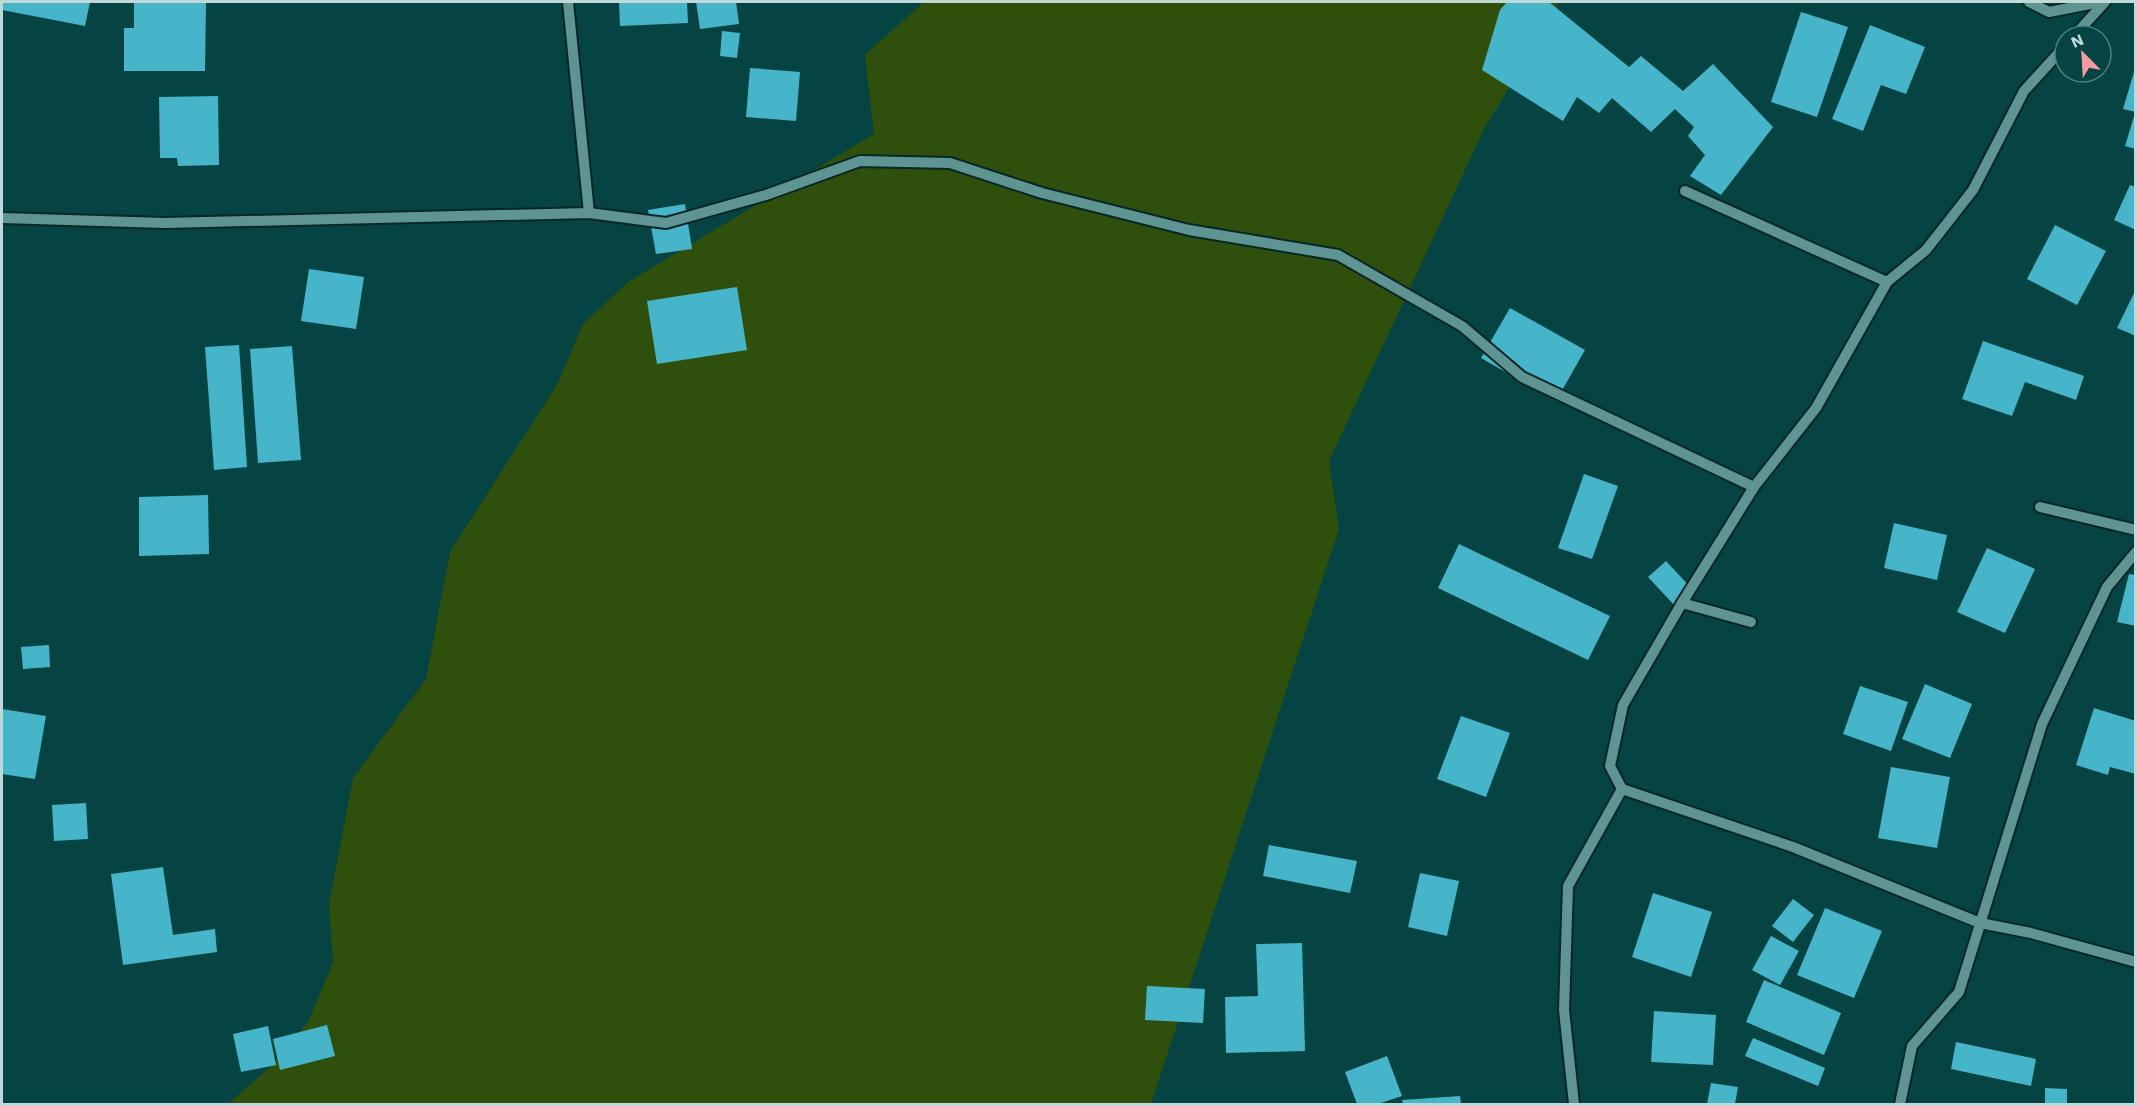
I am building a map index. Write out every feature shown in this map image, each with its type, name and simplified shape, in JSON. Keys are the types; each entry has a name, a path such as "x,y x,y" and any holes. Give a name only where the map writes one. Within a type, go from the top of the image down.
{"street":[{"path":"568,2 589,213"},
{"path":"2029,2 2049,12 2102,2"},
{"path":"2084,24 2102,2"},
{"path":"2053,59 2024,91 1973,190 1926,250 1887,282 1816,408 1754,487 1682,603 1623,705 1610,766 1622,789 1793,847 1980,923 2031,933 2136,962"},
{"path":"2,218 165,223 589,213 666,223 766,195 860,161 950,163 1042,193 1189,230 1338,255 1462,326 1522,377 1754,487"},
{"path":"1685,191 1887,282"},
{"path":"2040,507 2136,530"},
{"path":"1900,1104 1912,1046 1959,992 2042,724 2107,587 2136,552"},
{"path":"1682,603 1751,622"},
{"path":"1575,1104 1564,1010 1568,886 1622,789"}],"green space":[{"path":"924,2 1559,2 1550,21 1485,127 1329,461 1339,529 1151,1104 228,1104 270,1067 308,1022 333,962 329,904 353,778 426,679 450,552 558,383 583,324 628,282 874,134 865,55"}],"building":[{"path":"3,2 90,2 85,26 2,10"},
{"path":"134,2 206,2 205,71 124,71 124,28 134,28"},
{"path":"619,2 687,2 688,23 620,26"},
{"path":"696,2 736,2 739,24 700,29"},
{"path":"1507,2 1549,2 1629,67 1641,56 1683,91 1713,64 1773,127 1721,195 1690,176 1705,155 1688,136 1694,127 1675,109 1651,132 1612,98 1599,113 1577,97 1563,121 1482,70 1500,10"},
{"path":"1801,12 1848,27 1817,117 1771,102"},
{"path":"1870,25 1925,47 1906,94 1881,85 1863,131 1832,119"},
{"path":"722,31 740,33 737,58 720,56"},
{"path":"750,68 800,72 796,121 746,117"},
{"path":"2134,72 2136,73 2136,112 2123,109"},
{"path":"218,96 219,165 178,166 177,158 160,158 159,97"},
{"path":"2136,113 2136,149 2125,146"},
{"path":"2130,185 2136,187 2136,230 2114,220"},
{"path":"685,204 692,249 656,254 648,210"},
{"path":"2055,225 2106,251 2077,305 2027,279"},
{"path":"309,269 364,277 356,329 301,321"},
{"path":"737,287 747,350 657,364 647,301"},
{"path":"2136,289 2136,336 2117,328"},
{"path":"1510,308 1585,350 1556,401 1481,358"},
{"path":"1983,341 2084,376 2076,400 2025,382 2012,416 1962,399"},
{"path":"239,345 247,467 214,470 205,347"},
{"path":"292,346 301,460 258,463 250,349"},
{"path":"1584,474 1618,486 1592,559 1558,548"},
{"path":"208,495 209,554 139,556 139,497"},
{"path":"1894,523 1947,535 1937,580 1884,568"},
{"path":"1459,544 1610,616 1588,660 1438,588"},
{"path":"1987,548 2035,569 2005,633 1957,612"},
{"path":"1666,561 1694,591 1676,607 1648,577"},
{"path":"2129,574 2136,575 2136,626 2117,622"},
{"path":"49,645 50,667 23,669 21,647"},
{"path":"1925,684 1972,704 1950,758 1902,739"},
{"path":"1860,686 1908,702 1891,751 1843,734"},
{"path":"2094,708 2136,721 2136,774 2110,767 2108,775 2076,765"},
{"path":"2,709 46,716 35,779 2,774"},
{"path":"1461,716 1510,733 1486,797 1437,779"},
{"path":"1891,767 1950,777 1937,848 1878,838"},
{"path":"86,803 88,839 54,841 52,805"},
{"path":"1269,845 1357,861 1350,893 1263,876"},
{"path":"163,867 173,935 215,929 217,952 123,965 111,874"},
{"path":"1420,873 1459,881 1447,936 1408,927"},
{"path":"1653,893 1712,912 1691,977 1632,957"},
{"path":"1793,899 1814,915 1793,942 1772,926"},
{"path":"1825,908 1882,931 1854,998 1797,975"},
{"path":"1771,936 1799,951 1780,985 1752,970"},
{"path":"1302,943 1305,1051 1226,1053 1225,997 1258,996 1256,944"},
{"path":"1764,980 1841,1013 1824,1055 1746,1022"},
{"path":"1147,986 1205,989 1203,1023 1145,1020"},
{"path":"1654,1011 1716,1015 1713,1065 1651,1062"},
{"path":"327,1025 335,1056 280,1070 273,1039"},
{"path":"268,1026 276,1065 241,1072 233,1034"},
{"path":"1753,1038 1825,1068 1818,1086 1745,1056"},
{"path":"1956,1042 2036,1059 2031,1086 1951,1069"},
{"path":"1387,1056 1402,1096 1378,1104 1357,1104 1345,1072"},
{"path":"1711,1083 1738,1087 1735,1104 1707,1104"},
{"path":"2045,1088 2067,1089 2067,1104 2045,1104"},
{"path":"1460,1096 1461,1104 1403,1104 1402,1100"}]}
